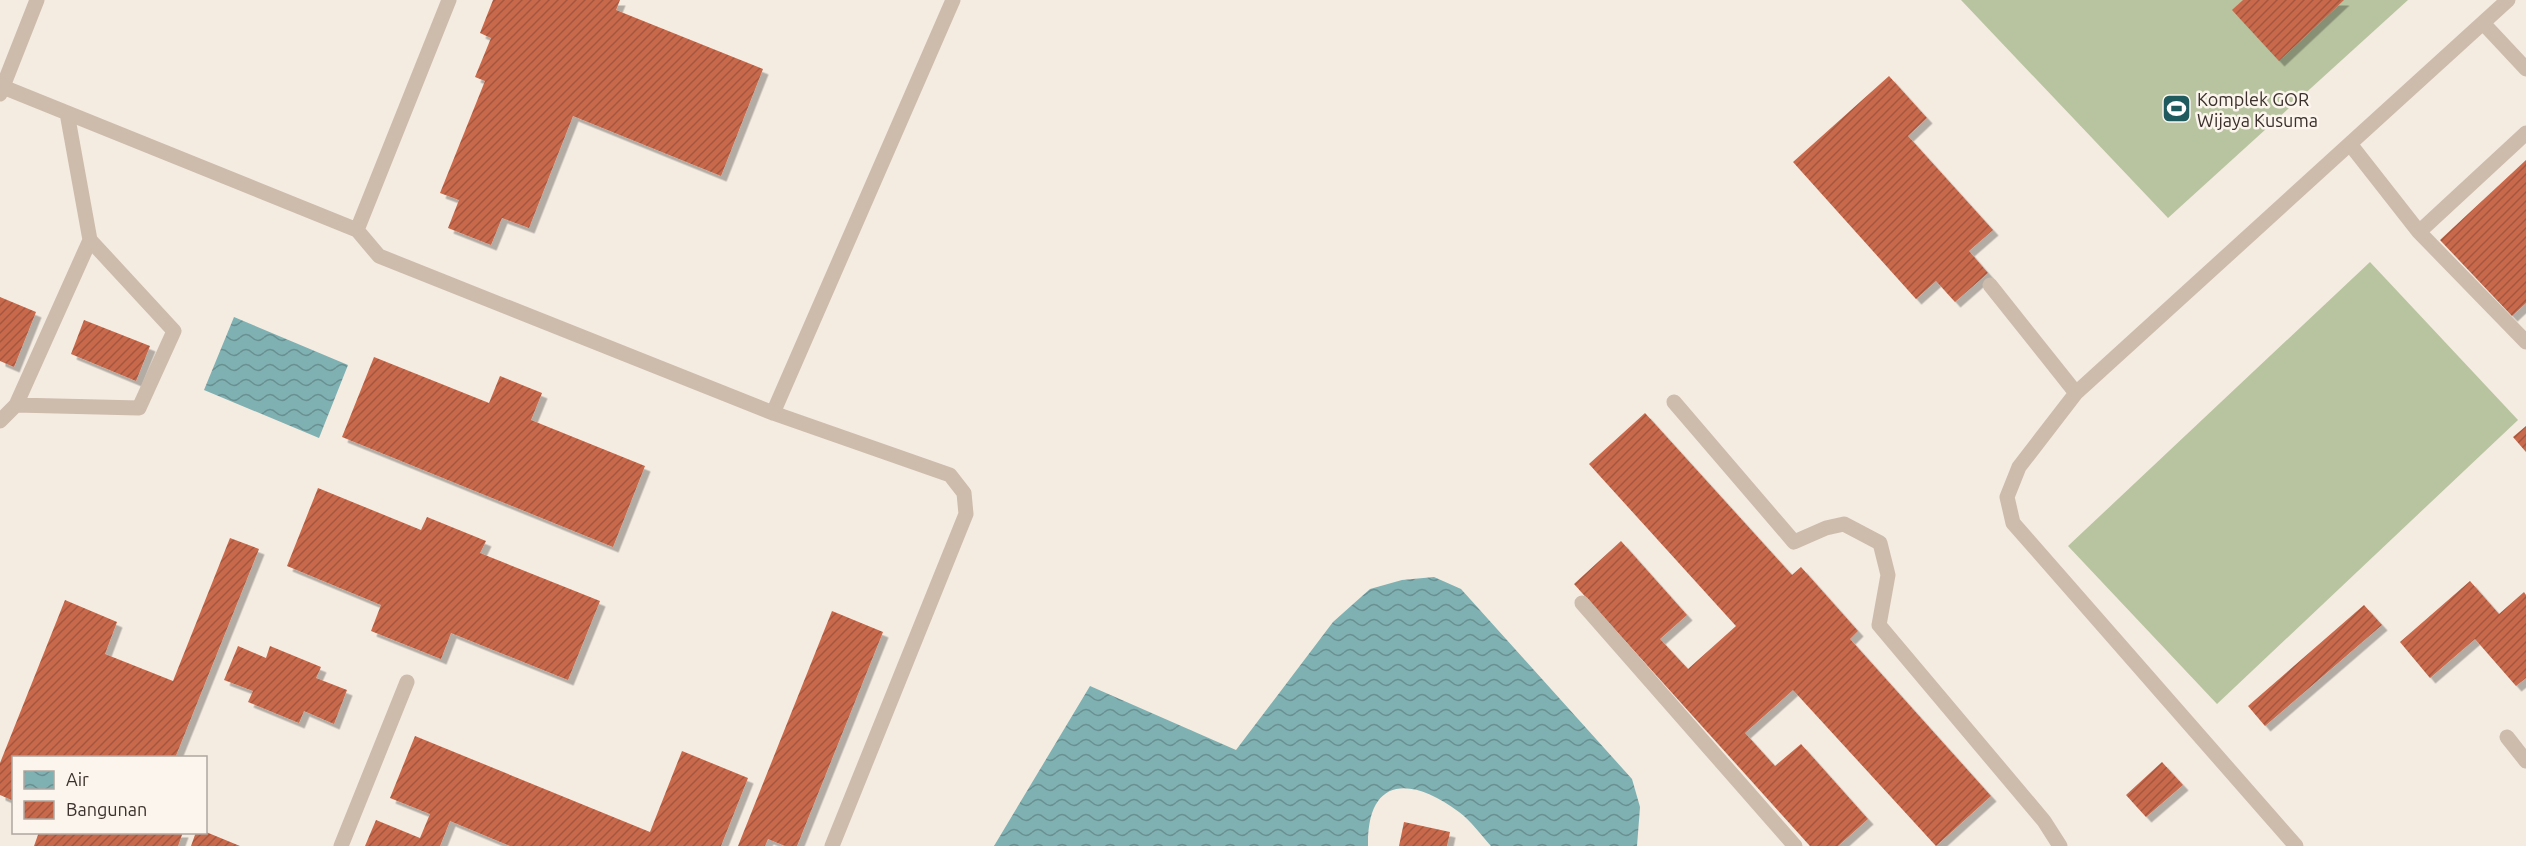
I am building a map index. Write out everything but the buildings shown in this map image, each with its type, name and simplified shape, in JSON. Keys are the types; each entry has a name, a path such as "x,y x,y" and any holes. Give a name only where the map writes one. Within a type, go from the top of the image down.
{"lane":[{"path":"37,0 1,91 67,113 357,230 380,256 773,413 950,475 964,493 966,514 832,846"},
{"path":"357,230 449,0"},
{"path":"773,413 953,0"},
{"path":"2296,846 2013,523 2007,497 2019,467 2076,393 2508,0"},
{"path":"2483,23 2526,69"},
{"path":"16,405 139,408 174,331 90,240 67,113"},
{"path":"2419,232 2526,133"},
{"path":"2350,144 2419,232 2526,342"},
{"path":"0,421 16,405 90,240"},
{"path":"1990,285 2076,393"},
{"path":"1674,402 1794,543 1826,528 1844,524 1880,543 1888,575 1879,625 2044,821 2060,846"},
{"path":"1582,603 1795,846"},
{"path":"341,846 407,682"},
{"path":"2507,737 2526,761"}],"green space":[{"name":"Komplek GOR Wijaya Kusuma","path":"1961,0 2408,0 2168,218"},
{"path":"2370,262 2518,420 2217,704 2068,546"}],"water":[{"path":"234,317 348,365 319,438 204,390"},
{"path":"1434,577 1461,589 1632,779 1640,807 1637,846 1491,846 1459,812 1442,801 1425,793 1396,789 1384,795 1375,806 1370,823 1368,846 994,846 1090,686 1236,750 1333,622 1370,589 1402,580"}],"place":[{"name":"Komplek GOR Wijaya Kusuma","path":"2176,109"}]}
